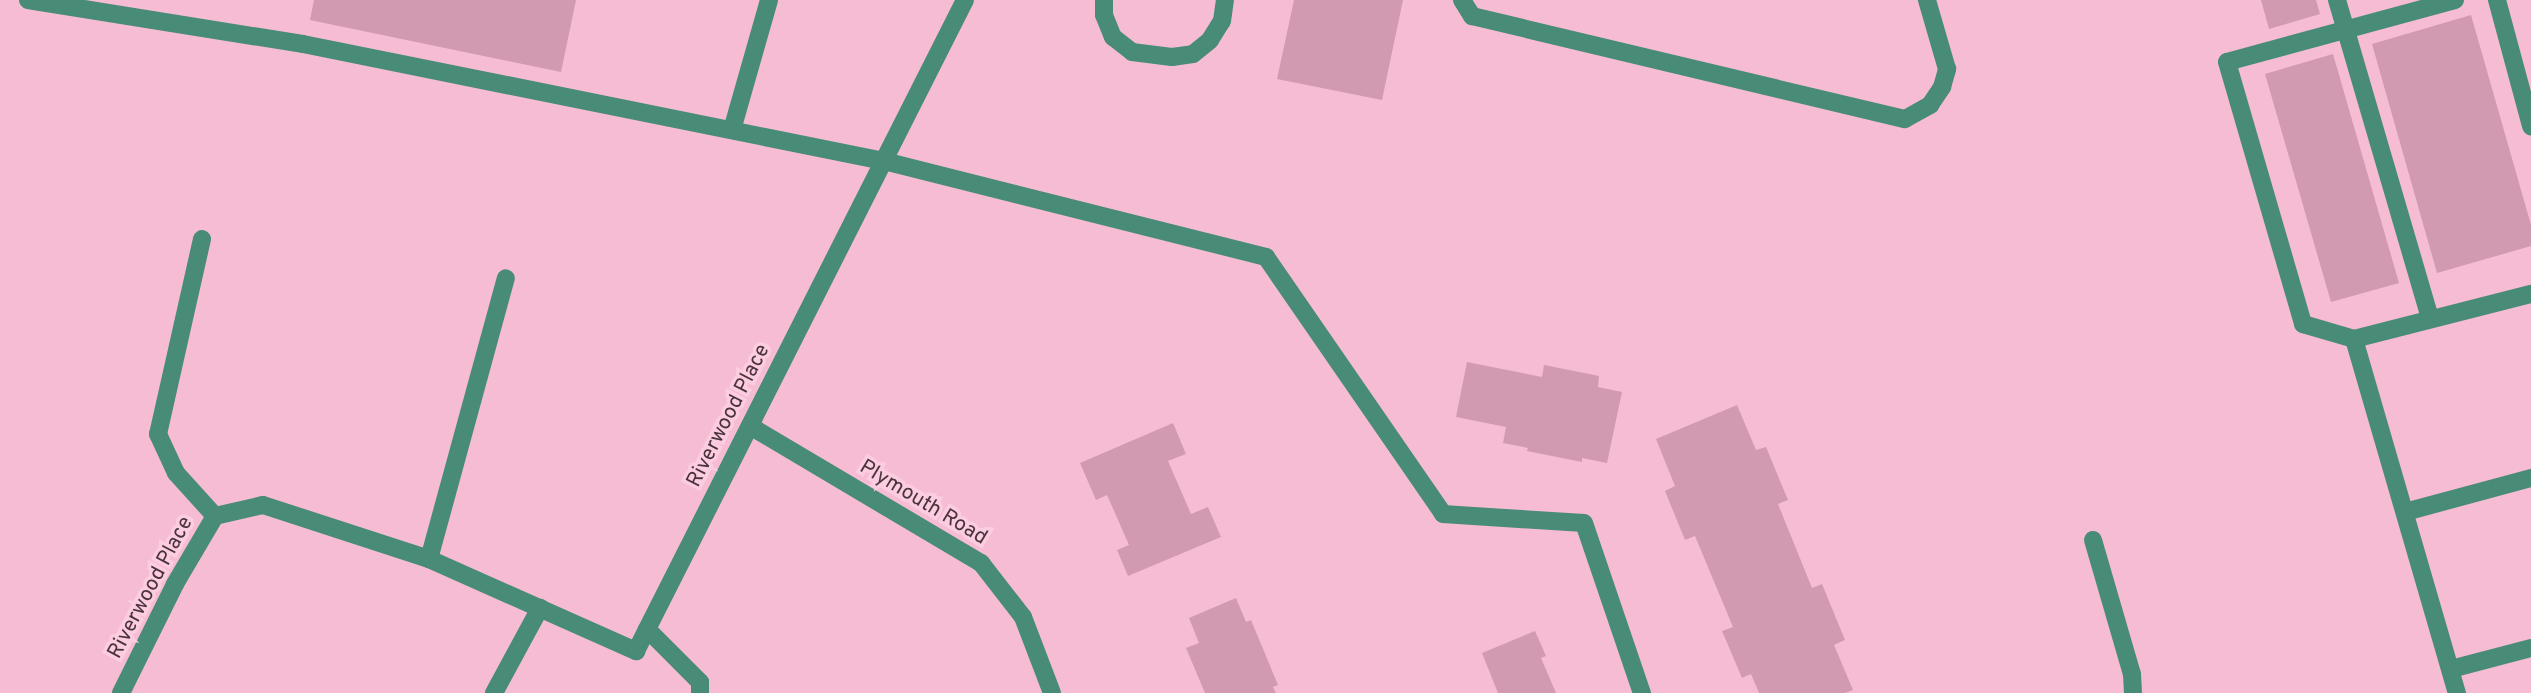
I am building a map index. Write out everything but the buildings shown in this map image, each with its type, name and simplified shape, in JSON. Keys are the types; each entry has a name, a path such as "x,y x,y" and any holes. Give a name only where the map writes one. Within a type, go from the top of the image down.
{"street":[{"path":"27,0 303,44 884,161 1266,257 1443,514 1584,523 1642,693"},
{"path":"732,130 769,0"},
{"name":"Riverwood Place","path":"121,693 175,584 215,516 263,505 429,559 636,651 965,0"},
{"path":"1104,0 1104,15 1113,37 1132,52 1172,57 1193,54 1210,40 1222,20 1225,0"},
{"path":"1462,0 1472,16 1905,120 1930,105 1942,87 1947,69 1927,0"},
{"path":"2337,0 2430,318"},
{"path":"2455,0 2227,62 2303,324 2354,339 2531,293"},
{"path":"2497,0 2531,126"},
{"path":"202,239 158,434 176,473 215,516"},
{"path":"429,559 506,278"},
{"path":"2354,339 2457,693"},
{"name":"Plymouth Road","path":"750,426 981,563 1023,617 1052,693"},
{"path":"2405,512 2531,478"},
{"path":"2093,540 2132,674 2133,693"},
{"path":"494,693 540,608"},
{"path":"647,629 700,682 700,693"},
{"path":"2451,669 2531,648"}]}
